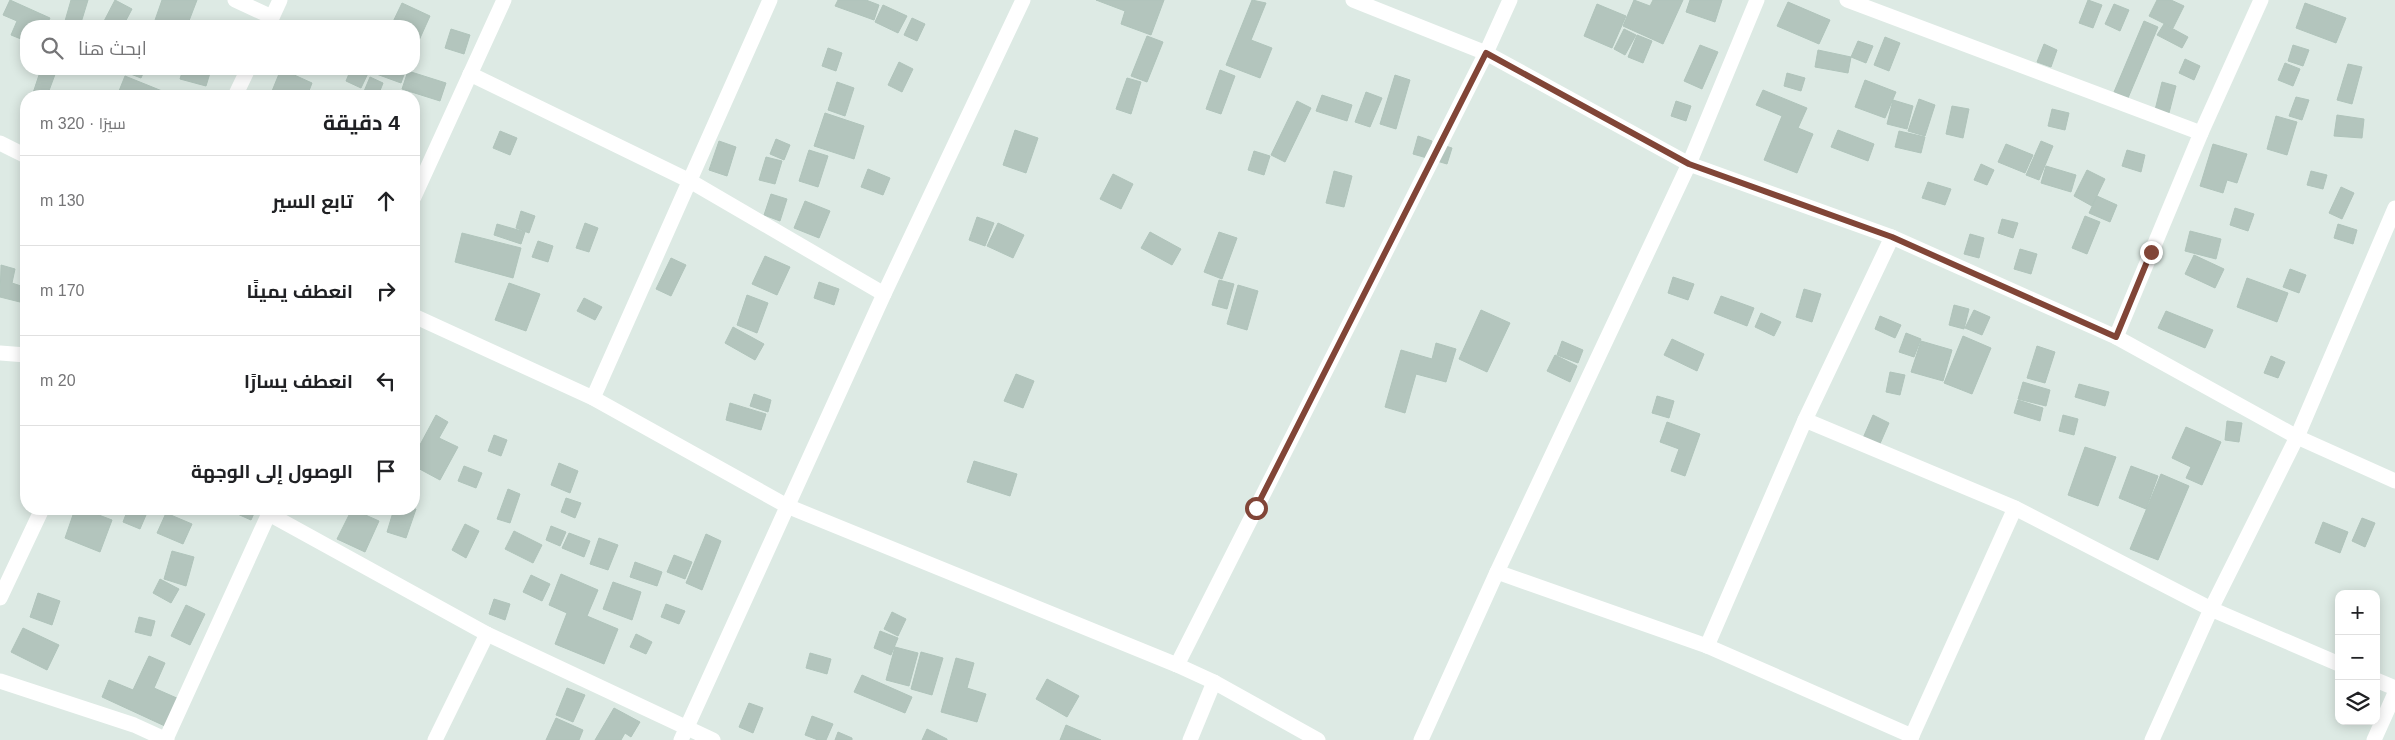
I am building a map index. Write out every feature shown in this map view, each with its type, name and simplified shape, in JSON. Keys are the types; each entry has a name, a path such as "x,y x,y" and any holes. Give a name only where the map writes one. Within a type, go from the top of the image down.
{"street":[{"path":"235,0 267,20"},
{"path":"271,20 280,0"},
{"path":"420,184 504,0"},
{"path":"594,398 770,0"},
{"path":"684,734 884,294 1023,0"},
{"path":"1353,0 1486,53 1689,164 1892,237 2116,337 2297,437 2395,481"},
{"path":"1177,665 1486,53 1510,0"},
{"path":"1421,740 1497,572 1689,164 1757,0"},
{"path":"1847,0 2201,133"},
{"path":"2116,337 2201,133 2261,0"},
{"path":"470,74 690,181 884,294"},
{"path":"238,90 245,75"},
{"path":"0,143 20,153"},
{"path":"2152,740 2211,610 2297,437 2395,208"},
{"path":"1707,646 1805,420 1892,237"},
{"path":"420,319 594,398 787,506 1177,665 1214,682 1318,740"},
{"path":"0,353 20,355"},
{"path":"1805,420 2014,508 2211,610 2335,662"},
{"path":"1497,572 1707,646 1911,738 2014,508"},
{"path":"0,598 39,515"},
{"path":"0,681 134,725 166,740 268,515"},
{"path":"277,515 487,634 684,734 713,740"},
{"path":"435,740 487,634"},
{"path":"1190,740 1214,682"},
{"path":"2380,682 2395,688"},
{"path":"2374,740 2389,723 2395,693"}],"building":[{"path":"10,0 50,18 49,20 20,20 20,39 11,35 17,21 3,15"},
{"path":"71,0 88,0 82,20 65,20"},
{"path":"115,0 132,9 126,20 105,20"},
{"path":"162,0 197,0 189,20 155,20"},
{"path":"838,0 866,0 879,5 874,20 835,6"},
{"path":"1096,0 1164,0 1151,35 1121,24 1125,11"},
{"path":"1252,0 1266,3 1251,40 1272,48 1260,78 1226,65"},
{"path":"1634,0 1650,6 1653,0 1683,0 1663,44 1623,26"},
{"path":"1690,0 1722,0 1715,22 1686,12"},
{"path":"2088,0 2102,5 2093,28 2079,23"},
{"path":"2157,0 2171,0 2184,6 2173,28 2149,16"},
{"path":"1788,2 1830,20 1819,44 1777,26"},
{"path":"402,3 430,16 420,38 420,20 394,20"},
{"path":"2305,3 2346,18 2336,43 2296,28"},
{"path":"1597,4 1626,16 1612,48 1584,36"},
{"path":"2114,4 2129,10 2120,31 2105,24"},
{"path":"883,5 907,16 898,33 875,22"},
{"path":"912,18 925,24 917,41 904,35"},
{"path":"2144,21 2158,27 2128,98 2114,92"},
{"path":"2164,24 2188,37 2182,48 2157,35"},
{"path":"451,29 470,35 464,54 445,48"},
{"path":"1624,29 1636,35 1625,55 1614,49"},
{"path":"1637,35 1652,41 1643,63 1628,57"},
{"path":"1147,36 1163,42 1147,82 1131,76"},
{"path":"1885,37 1900,43 1889,71 1874,65"},
{"path":"1858,41 1873,46 1866,63 1851,57"},
{"path":"2044,44 2057,50 2051,67 2037,62"},
{"path":"1700,45 1718,52 1702,89 1684,81"},
{"path":"2293,45 2309,50 2303,66 2288,61"},
{"path":"828,48 842,53 836,71 822,66"},
{"path":"1818,50 1851,57 1848,73 1815,67"},
{"path":"2185,59 2200,66 2194,80 2179,73"},
{"path":"899,62 913,69 902,92 888,85"},
{"path":"2285,63 2300,69 2293,86 2278,80"},
{"path":"2348,64 2362,67 2352,104 2337,100"},
{"path":"1220,70 1235,76 1221,114 1206,109"},
{"path":"1787,73 1805,78 1801,91 1784,86"},
{"path":"39,75 55,75 49,90 34,90"},
{"path":"181,75 209,75 206,86 180,79"},
{"path":"279,75 294,75 312,83 309,90 272,90"},
{"path":"348,75 367,75 361,88 346,81"},
{"path":"379,75 404,75 401,83"},
{"path":"407,75 420,75 446,83 440,101 420,95 420,90 402,89"},
{"path":"1395,75 1410,80 1396,129 1380,124"},
{"path":"125,76 160,90 119,90"},
{"path":"370,77 383,83 380,90 365,90"},
{"path":"1127,78 1141,82 1131,114 1116,109"},
{"path":"1865,80 1896,92 1885,118 1855,107"},
{"path":"837,82 854,88 845,116 828,110"},
{"path":"2162,82 2176,86 2169,113 2155,110"},
{"path":"1763,90 1807,108 1798,128 1813,134 1797,173 1764,160 1782,116 1756,105"},
{"path":"1366,92 1382,98 1370,127 1355,122"},
{"path":"1322,95 1352,105 1347,121 1316,111"},
{"path":"2296,97 2309,100 2302,120 2289,116"},
{"path":"1919,99 1935,105 1925,136 1908,131"},
{"path":"1893,100 1913,106 1907,129 1887,124"},
{"path":"1297,101 1311,108 1285,162 1271,155"},
{"path":"1676,101 1691,106 1686,121 1671,116"},
{"path":"1952,106 1969,109 1963,138 1946,134"},
{"path":"2052,109 2069,113 2065,130 2048,126"},
{"path":"825,113 864,126 854,159 814,146"},
{"path":"2337,115 2364,119 2362,138 2334,136"},
{"path":"2276,116 2297,122 2287,155 2267,149"},
{"path":"1015,130 1038,138 1026,173 1003,165"},
{"path":"1838,130 1874,144 1868,161 1831,147"},
{"path":"500,131 517,138 510,155 493,148"},
{"path":"1899,131 1925,137 1921,153 1895,147"},
{"path":"1418,136 1432,141 1427,158 1413,154"},
{"path":"776,139 790,145 784,160 770,154"},
{"path":"719,141 736,147 727,176 709,170"},
{"path":"2041,141 2053,146 2039,180 2026,175"},
{"path":"1436,143 1452,148 1447,164 1430,159"},
{"path":"2006,144 2033,155 2025,173 1998,162"},
{"path":"2213,144 2247,154 2237,183 2227,180 2223,193 2200,186"},
{"path":"809,150 828,156 818,187 799,181"},
{"path":"2127,150 2145,155 2141,172 2122,166"},
{"path":"1254,151 1270,156 1264,175 1248,170"},
{"path":"766,157 782,161 775,184 759,180"},
{"path":"1981,164 1994,170 1987,185 1974,180"},
{"path":"2046,166 2076,175 2071,192 2041,183"},
{"path":"868,169 890,178 883,195 861,187"},
{"path":"2087,170 2105,179 2092,206 2074,196"},
{"path":"1334,171 1352,176 1344,207 1326,203"},
{"path":"2311,171 2327,175 2323,189 2307,185"},
{"path":"1113,174 1133,184 1121,209 1100,199"},
{"path":"1928,182 1951,189 1945,205 1922,198"},
{"path":"2341,187 2354,193 2342,219 2329,213"},
{"path":"771,194 787,199 780,221 764,215"},
{"path":"2097,196 2117,205 2110,222 2089,213"},
{"path":"805,201 830,211 819,238 794,228"},
{"path":"2235,208 2254,214 2248,231 2230,225"},
{"path":"521,211 535,216 529,233 516,228"},
{"path":"2085,216 2100,222 2087,254 2072,248"},
{"path":"977,217 994,223 985,246 969,240"},
{"path":"2002,219 2018,223 2013,238 1998,233"},
{"path":"585,223 598,228 589,252 576,248"},
{"path":"998,223 1024,235 1013,258 987,246"},
{"path":"497,224 525,232 521,244 494,235"},
{"path":"2338,224 2357,230 2353,244 2334,238"},
{"path":"2190,231 2221,239 2216,259 2185,251"},
{"path":"1150,232 1181,249 1172,265 1141,248"},
{"path":"1219,232 1237,238 1222,279 1204,272"},
{"path":"462,233 521,248 513,278 455,262"},
{"path":"1970,234 1984,238 1979,258 1964,254"},
{"path":"538,241 553,246 548,262 532,257"},
{"path":"2020,249 2037,254 2031,274 2014,269"},
{"path":"2194,255 2224,269 2215,288 2185,274"},
{"path":"765,256 790,267 777,295 752,284"},
{"path":"671,258 686,265 671,296 656,289"},
{"path":"1,265 15,269 12,283 20,286 20,302 0,297"},
{"path":"2290,269 2306,275 2299,293 2283,287"},
{"path":"1673,277 1694,284 1688,300 1668,293"},
{"path":"2247,278 2288,293 2277,322 2237,307"},
{"path":"1219,280 1234,284 1227,309 1212,305"},
{"path":"819,282 839,289 834,305 814,298"},
{"path":"509,283 540,294 526,331 495,320"},
{"path":"1238,285 1258,291 1247,330 1227,324"},
{"path":"1804,289 1821,294 1812,322 1796,317"},
{"path":"747,295 768,303 757,333 737,325"},
{"path":"1721,296 1754,308 1747,326 1714,313"},
{"path":"584,298 602,307 595,320 577,311"},
{"path":"1954,305 1969,309 1964,329 1949,325"},
{"path":"1481,310 1510,323 1487,372 1459,359"},
{"path":"1974,310 1990,317 1982,335 1965,328"},
{"path":"2166,311 2213,330 2205,348 2158,328"},
{"path":"1761,313 1781,322 1774,336 1755,327"},
{"path":"1880,316 1901,325 1895,338 1875,329"},
{"path":"733,327 764,344 755,360 725,343"},
{"path":"1906,333 1921,339 1914,357 1899,352"},
{"path":"1963,336 1991,348 1972,394 1944,383"},
{"path":"1672,339 1704,354 1697,371 1664,355"},
{"path":"1562,341 1583,350 1578,363 1557,355"},
{"path":"1921,341 1952,350 1943,381 1911,372"},
{"path":"1436,343 1456,349 1446,382 1416,374 1405,413 1385,407 1401,350 1432,359"},
{"path":"2037,346 2055,352 2045,383 2027,378"},
{"path":"1555,355 1577,366 1570,382 1547,371"},
{"path":"2271,356 2285,362 2278,378 2264,373"},
{"path":"1890,372 1905,375 1900,395 1886,392"},
{"path":"1016,374 1034,381 1023,408 1004,401"},
{"path":"2023,382 2050,390 2046,406 2018,399"},
{"path":"2079,384 2109,392 2105,406 2075,397"},
{"path":"754,394 771,400 768,412 750,406"},
{"path":"1657,396 1674,401 1669,418 1652,413"},
{"path":"2018,400 2043,408 2040,421 2014,413"},
{"path":"730,403 766,414 761,430 726,420"},
{"path":"436,415 448,422 439,438 458,447 440,480 420,469 420,445"},
{"path":"1873,415 1889,423 1879,446 1863,438"},
{"path":"2063,415 2078,419 2074,435 2059,431"},
{"path":"2227,421 2242,423 2239,442 2225,440"},
{"path":"1667,422 1700,434 1685,476 1671,471 1679,449 1660,442"},
{"path":"2186,427 2221,442 2202,485 2186,478 2191,467 2172,458"},
{"path":"494,435 507,440 501,456 488,451"},
{"path":"2085,447 2116,457 2098,506 2068,495"},
{"path":"974,461 1017,474 1010,496 967,482"},
{"path":"559,463 578,471 570,493 551,485"},
{"path":"464,466 482,473 476,488 458,481"},
{"path":"2131,466 2158,476 2146,509 2119,498"},
{"path":"2161,474 2189,486 2158,560 2130,549"},
{"path":"508,489 520,494 510,523 497,519"},
{"path":"566,498 581,503 575,518 561,512"},
{"path":"73,515 99,515 112,520 100,552 65,538"},
{"path":"126,515 146,515 140,529 123,522"},
{"path":"165,515 171,515 192,524 183,544 157,533"},
{"path":"240,515 253,515 251,520"},
{"path":"349,515 366,515 379,521 365,552 337,539"},
{"path":"392,515 414,515 406,538 387,532"},
{"path":"2362,518 2375,523 2365,547 2352,541"},
{"path":"2323,522 2348,532 2340,553 2315,543"},
{"path":"465,524 479,531 466,558 452,550"},
{"path":"551,526 566,532 560,546 546,540"},
{"path":"514,531 542,545 533,563 505,549"},
{"path":"569,533 590,541 584,557 562,548"},
{"path":"706,534 721,541 702,590 686,583"},
{"path":"599,538 618,545 608,570 590,564"},
{"path":"172,551 194,557 186,586 164,579"},
{"path":"674,555 692,562 685,579 667,572"},
{"path":"635,562 662,572 657,586 630,577"},
{"path":"561,574 598,590 587,616 618,629 604,664 555,644 567,613 549,605"},
{"path":"531,575 550,584 542,601 523,592"},
{"path":"160,579 179,589 171,603 153,593"},
{"path":"613,582 641,592 632,620 603,609"},
{"path":"38,593 60,601 52,625 30,617"},
{"path":"494,599 510,604 505,620 489,614"},
{"path":"666,604 685,611 679,624 661,617"},
{"path":"186,605 205,614 190,645 171,636"},
{"path":"892,612 906,619 898,636 884,629"},
{"path":"139,617 155,621 151,636 135,632"},
{"path":"23,628 59,645 47,670 11,652"},
{"path":"880,631 898,638 891,655 874,648"},
{"path":"636,634 652,642 646,654 630,647"},
{"path":"895,647 918,653 909,686 886,680"},
{"path":"921,652 943,658 932,695 911,689"},
{"path":"810,653 831,659 827,674 806,668"},
{"path":"149,656 165,663 154,688 179,699 167,727 102,697 109,680 133,690"},
{"path":"956,658 974,663 967,688 986,694 977,722 941,712"},
{"path":"862,675 912,697 905,713 854,692"},
{"path":"1047,679 1079,696 1067,717 1036,699"},
{"path":"567,688 585,695 573,722 556,715"},
{"path":"749,703 763,708 753,733 739,727"},
{"path":"614,708 640,722 631,737 625,733 621,740 595,740"},
{"path":"812,716 833,724 826,740 818,740 805,735"},
{"path":"556,718 583,730 579,740 546,740"},
{"path":"1066,725 1101,740 1060,740"},
{"path":"927,729 947,739 947,740 922,740"},
{"path":"838,732 852,738 852,740 835,740"}],"route":[{"path":"1256,508 1486,53 1689,164 1892,237 2116,337 2151,252"}]}
